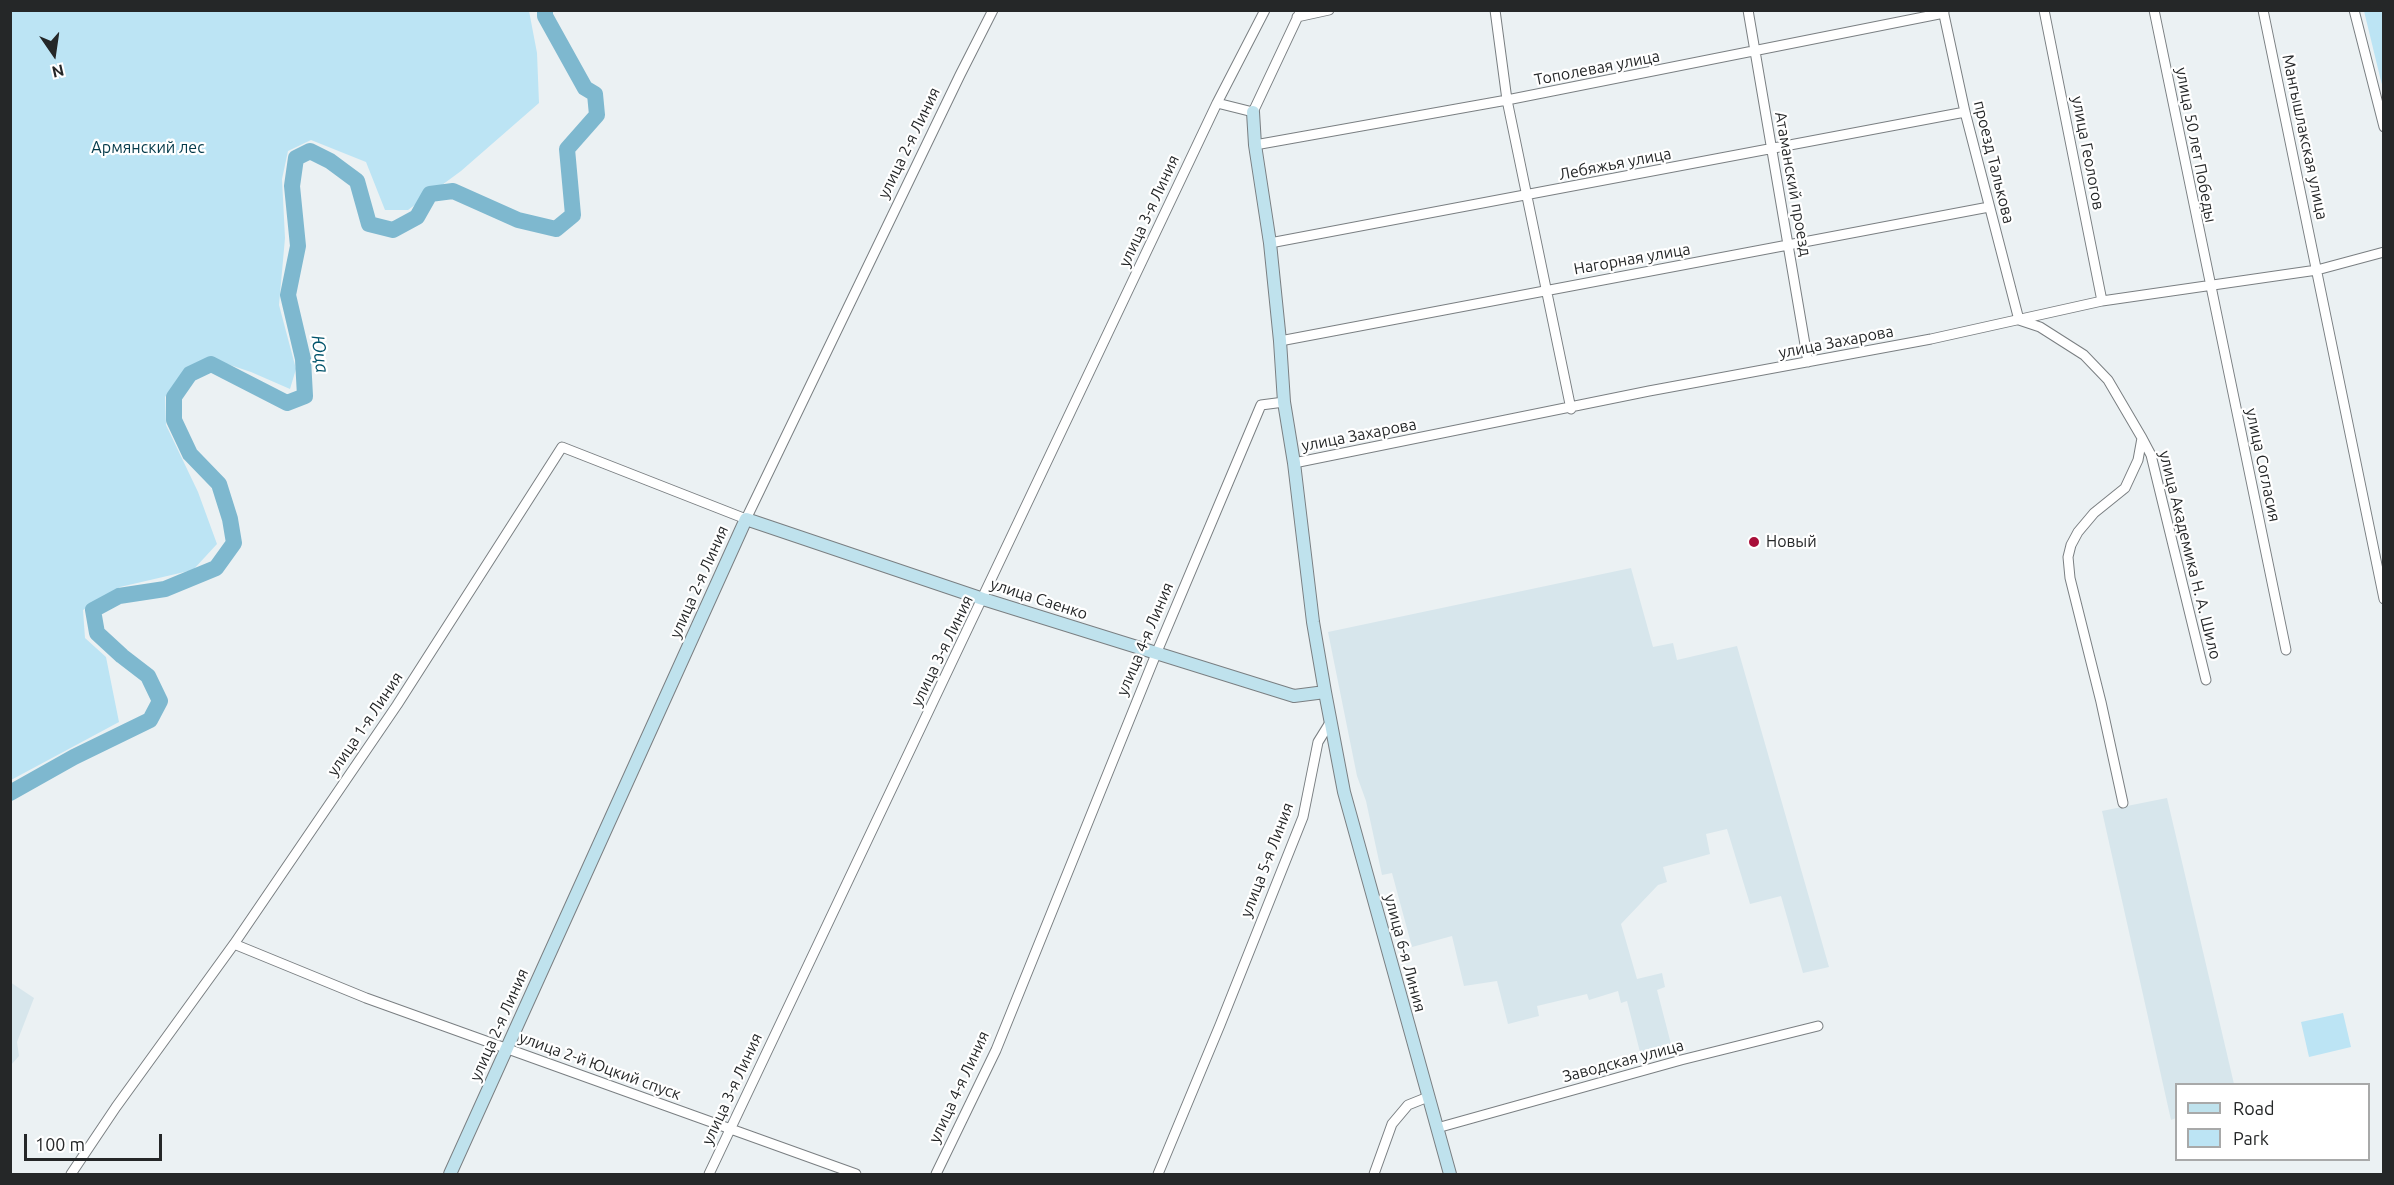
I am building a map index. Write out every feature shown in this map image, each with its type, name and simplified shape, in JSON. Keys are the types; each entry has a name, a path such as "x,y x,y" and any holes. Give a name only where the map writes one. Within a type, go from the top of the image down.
{"street":[{"name":"улица 2-я Линия","path":"450,1174 746,519 993,10"},
{"name":"улица 3-я Линия","path":"709,1174 1217,103 1265,10"},
{"path":"1329,10 1299,14 1253,112 1255,145 1270,243 1284,402 1294,464 1313,622 1331,721"},
{"path":"1496,10 1507,100 1571,409"},
{"name":"Атаманский проезд","path":"1748,10 1808,362"},
{"name":"улица Геологов","path":"2044,10 2102,301"},
{"name":"улица 50 лет Победы","path":"2154,10 2209,286"},
{"name":"Мангышлакская улица","path":"2263,10 2318,270 2318,287 2384,599"},
{"path":"2354,10 2384,127"},
{"name":"Тополевая улица","path":"1255,145 1507,100 1755,52 1944,12"},
{"name":"проезд Талькова","path":"1944,12 1965,112 2019,320"},
{"path":"1217,103 1253,112"},
{"name":"Лебяжья улица","path":"1270,243 1965,112"},
{"name":"Нагорная улица","path":"1280,342 1989,207"},
{"name":"улица Захарова","path":"1294,464 1571,409 1649,391 1931,339 2102,301 2318,270 2384,252"},
{"name":"улица Согласия","path":"2209,286 2286,650"},
{"name":"улица Академика Н. А. Шило","path":"2019,320 2040,327 2084,355 2108,380 2151,455 2206,680"},
{"name":"улица 4-я Линия","path":"936,1174 996,1050 1156,654 1261,405 1284,402"},
{"path":"2123,803 2067,557 2078,532 2094,513 2126,488 2138,460 2142,438"},
{"name":"улица 1-я Линия","path":"71,1174 116,1107 234,944 397,705 562,447 746,519"},
{"name":"улица Саенко","path":"746,519 983,599 1294,696 1325,692"},
{"name":"улица 6-я Линия","path":"1331,721 1344,792 1450,1174"},
{"name":"улица 5-я Линия","path":"1158,1174 1302,817 1318,742 1331,721"},
{"name":"улица 2-й Юцкий спуск","path":"234,944 366,998 856,1174"},
{"name":"Заводская улица","path":"1437,1128 1681,1060 1818,1026"},
{"path":"1374,1174 1392,1124 1408,1106 1428,1097"}],"shaded area":[{"path":"1631,568 1653,647 1673,643 1677,660 1737,646 1829,967 1803,973 1781,896 1750,904 1727,829 1706,834 1710,854 1663,867 1667,882 1658,885 1621,924 1637,979 1662,973 1665,987 1657,990 1672,1048 1641,1056 1627,1001 1621,1003 1618,991 1589,1000 1587,994 1537,1006 1539,1016 1508,1024 1497,981 1464,986 1452,936 1412,947 1392,873 1382,875 1366,801 1357,776 1328,632"},
{"path":"2167,798 2234,1083 2175,1083 2175,1118 2171,1120 2102,811"},
{"path":"10,982 34,998 17,1042 19,1056 11,1065"}],"green space":[{"name":"Армянский лес","path":"11,10 529,11 537,53 539,103 461,171 408,210 385,210 366,162 311,140 288,151 282,179 285,238 279,305 296,369 290,389 251,372 209,358 184,370 165,397 166,425 198,492 217,544 193,570 120,587 83,610 85,638 106,657 119,722 11,780"},
{"path":"2364,11 2383,11 2383,88 2380,77"},
{"path":"2343,1013 2351,1047 2309,1057 2301,1022"}],"waterway":[{"name":"Юца","path":"10,793 74,757 150,720 160,701 148,676 97,633 93,610 119,596 165,589 216,568 234,543 230,519 219,484 190,454 174,420 174,397 190,374 211,364 287,403 305,396 303,359 288,295 298,246 292,186 296,158 310,151 330,161 357,181 369,224 393,230 417,217 430,194 453,191 518,220 556,229 573,215 567,149 597,115 595,94 585,88 545,16 545,10"}],"place":[{"name":"Новый","path":"1754,542"}]}
